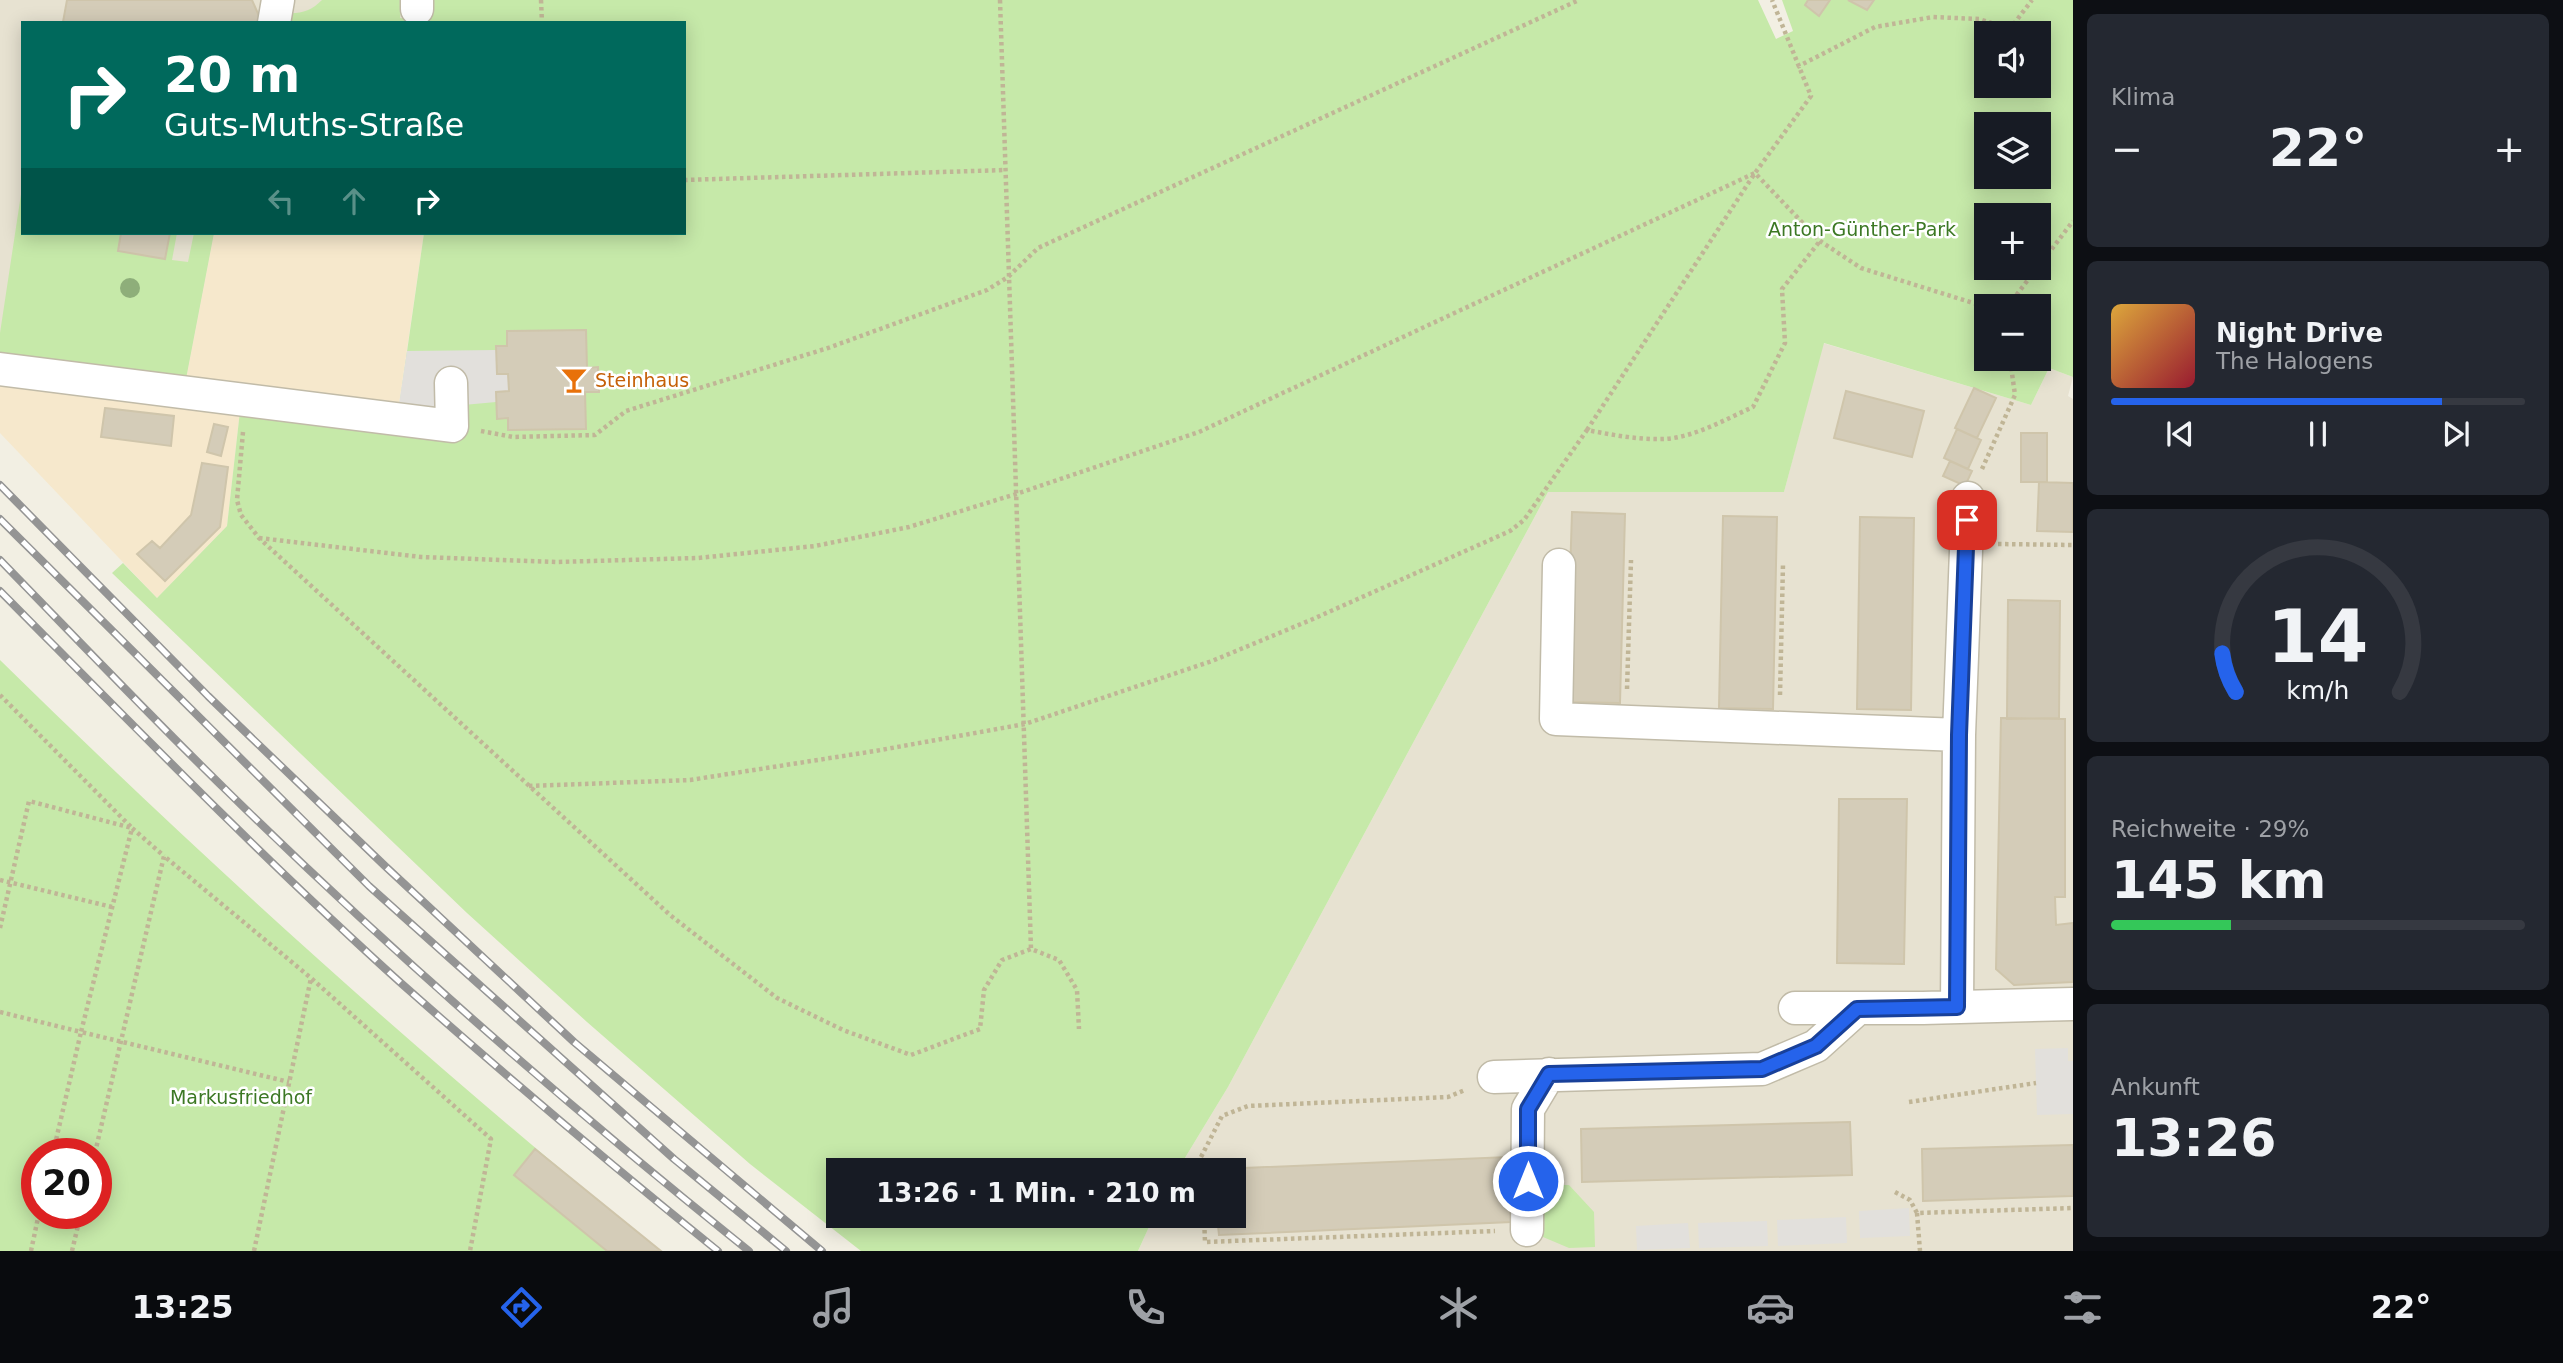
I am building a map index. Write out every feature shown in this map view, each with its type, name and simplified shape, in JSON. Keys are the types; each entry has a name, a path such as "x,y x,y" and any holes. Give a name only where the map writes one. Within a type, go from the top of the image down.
{"street":[{"path":"274,21 278,0"},
{"path":"0,369 452,426 451,383"},
{"path":"1957,1007 1959,735 1968,498"},
{"path":"1559,565 1556,719 1959,735"},
{"path":"1795,1008 2073,1004"},
{"path":"1494,1077 1762,1069 1816,1046 1857,1009"},
{"path":"1527,1230 1528,1109 1549,1074"}],"path":[{"path":"541,0 542,21"},
{"path":"1000,0 1031,949"},
{"path":"452,426 513,437 595,435 626,411 828,348 987,290 1008,277 1038,248 1579,0"},
{"path":"1797,67 1875,27 1933,17 1979,19 2010,29 2032,0"},
{"path":"529,786 690,780 1025,724 1212,660 1313,619 1510,531 1524,520 1587,430 1755,173 1811,96 1797,67 1775,1"},
{"path":"686,180 1006,170"},
{"path":"1755,173 1820,241 1861,268 1974,303"},
{"path":"259,538 421,557 556,562 698,558 815,546 909,527 1199,432 1755,173"},
{"path":"2051,250 2073,221"},
{"path":"1587,430 1625,437 1667,439 1697,431 1753,407 1785,343 1782,289 1820,241"},
{"path":"2017,294 2028,280"},
{"path":"1968,498 2015,396 2012,371"},
{"path":"246,400 237,500 241,515 259,538 670,915 777,998 843,1030 911,1055 980,1030 984,990 1002,960 1031,949 1059,960 1077,990 1079,1029"},
{"path":"1965,543 2073,545"},
{"path":"1626,721 1631,560"},
{"path":"1780,728 1783,564"},
{"path":"0,695 132,828 312,978 491,1139 470,1251"},
{"path":"0,928 29,802 132,828"},
{"path":"56,1138 132,828"},
{"path":"97,1138 164,856"},
{"path":"0,880 112,907"},
{"path":"254,1251 312,978"},
{"path":"0,1013 289,1082"},
{"path":"1201,1158 1222,1116 1248,1105 1448,1097 1494,1077"},
{"path":"1909,1102 2036,1083"},
{"path":"1895,1192 1910,1200 1917,1213 1920,1251"},
{"path":"1917,1213 2073,1208"},
{"path":"1204,1228 1205,1242 1527,1230"},
{"path":"31,1251 36,1229"},
{"path":"72,1251 77,1229"}],"shaded area":[{"path":"0,0 462,0 458,21 21,21 21,235 214,235 185,384 0,380"},
{"path":"214,235 424,235 398,411 185,384"},
{"path":"1823,343 2031,405 2048,371 2051,369 2073,377 2068,396 2073,399 2073,1251 1138,1251 1149,1228 1246,1228 1246,1158 1185,1158 1228,1087 1548,492 1784,492"},
{"path":"496,350 497,374 508,374 509,391 496,392 496,402 398,411 407,351"},
{"path":"0,380 240,411 227,526 157,598 0,433"},
{"path":"2068,1048 2068,1061 2073,1061 2073,1114 2037,1115 2035,1049"},
{"path":"1909,1208 1910,1236 1860,1238 1859,1211"},
{"path":"1846,1217 1847,1243 1778,1246 1777,1220"},
{"path":"1767,1221 1768,1246 1699,1248 1698,1223"},
{"path":"1688,1223 1690,1248 1637,1250 1636,1226"}],"green space":[{"path":"322,0 402,0 400,18 430,21 284,21 286,13 306,11"},
{"name":"Anton-Günther-Park","path":"433,0 1758,0 1776,39 1793,31 1782,0 2073,0 2073,377 2051,369 2051,294 1974,294 1974,371 2048,371 2031,405 1824,343 1784,492 1548,492 1228,1087 1185,1158 826,1158 826,1224 750,1164 467,913 112,573 123,563 157,598 227,526 240,411 396,428 424,235 686,235 686,21 430,21"},
{"path":"21,194 21,235 121,235 118,251 165,259 170,235 177,235 172,260 188,262 194,235 214,235 185,384 0,360 0,333"},
{"name":"Markusfriedhof","path":"0,660 160,814 323,964 490,1110 661,1251 0,1251"},
{"path":"1542,1185 1569,1185 1594,1212 1595,1247 1569,1248 1543,1237"},
{"path":"832,1228 1149,1228 1138,1251 861,1251"}],"building":[{"path":"67,0 252,0 259,16 258,21 63,21"},
{"path":"1808,0 1830,0 1819,16 1805,5"},
{"path":"1848,0 1874,0 1867,10"},
{"path":"121,235 170,235 165,259 118,251"},
{"path":"586,330 587,368 598,367 599,392 585,392 586,429 508,430 508,418 497,419 496,392 509,391 508,374 497,374 496,346 507,346 507,331"},
{"path":"1974,388 1996,398 1977,438 1955,428"},
{"path":"1846,391 1924,411 1912,457 1834,438"},
{"path":"105,408 174,416 171,446 101,437"},
{"path":"214,424 228,427 221,456 207,452"},
{"path":"1957,429 1981,440 1968,469 1944,458"},
{"path":"2021,433 2047,433 2047,482 2021,482"},
{"path":"1950,461 1972,471 1965,486 1943,476"},
{"path":"202,463 228,467 220,527 165,581 137,554 152,541 160,548 191,515"},
{"path":"2039,482 2073,483 2073,532 2037,531"},
{"path":"1572,512 1625,514 1620,703 1566,702"},
{"path":"1723,516 1777,517 1773,709 1719,708"},
{"path":"1860,517 1914,518 1911,710 1857,709"},
{"path":"2008,600 2060,601 2059,718 2007,719"},
{"path":"2001,718 2065,719 2065,897 2055,897 2056,925 2073,923 2073,982 2014,985 1996,969"},
{"path":"1839,799 1907,799 1904,964 1837,963"},
{"path":"1850,1122 1852,1175 1582,1182 1581,1129"},
{"path":"2073,1145 2073,1196 1923,1201 1922,1149"},
{"path":"535,1149 661,1251 607,1251 514,1175"},
{"path":"1508,1157 1511,1222 1219,1235 1218,1228 1246,1228 1246,1168"}],"railway":[{"path":"0,485 208,696 385,866 574,1042 822,1251"},
{"path":"0,519 369,886 674,1159 786,1251"},
{"path":"0,560 197,762 352,910 614,1141 749,1251"},
{"path":"0,591 198,790 350,937 519,1086 718,1251"}],"place":[{"name":"Steinhaus","path":"574,380"}],"route":[{"path":"1528,1181 1528,1109 1549,1074 1762,1069 1816,1046 1857,1009 1957,1007 1959,735 1967,520"}]}
